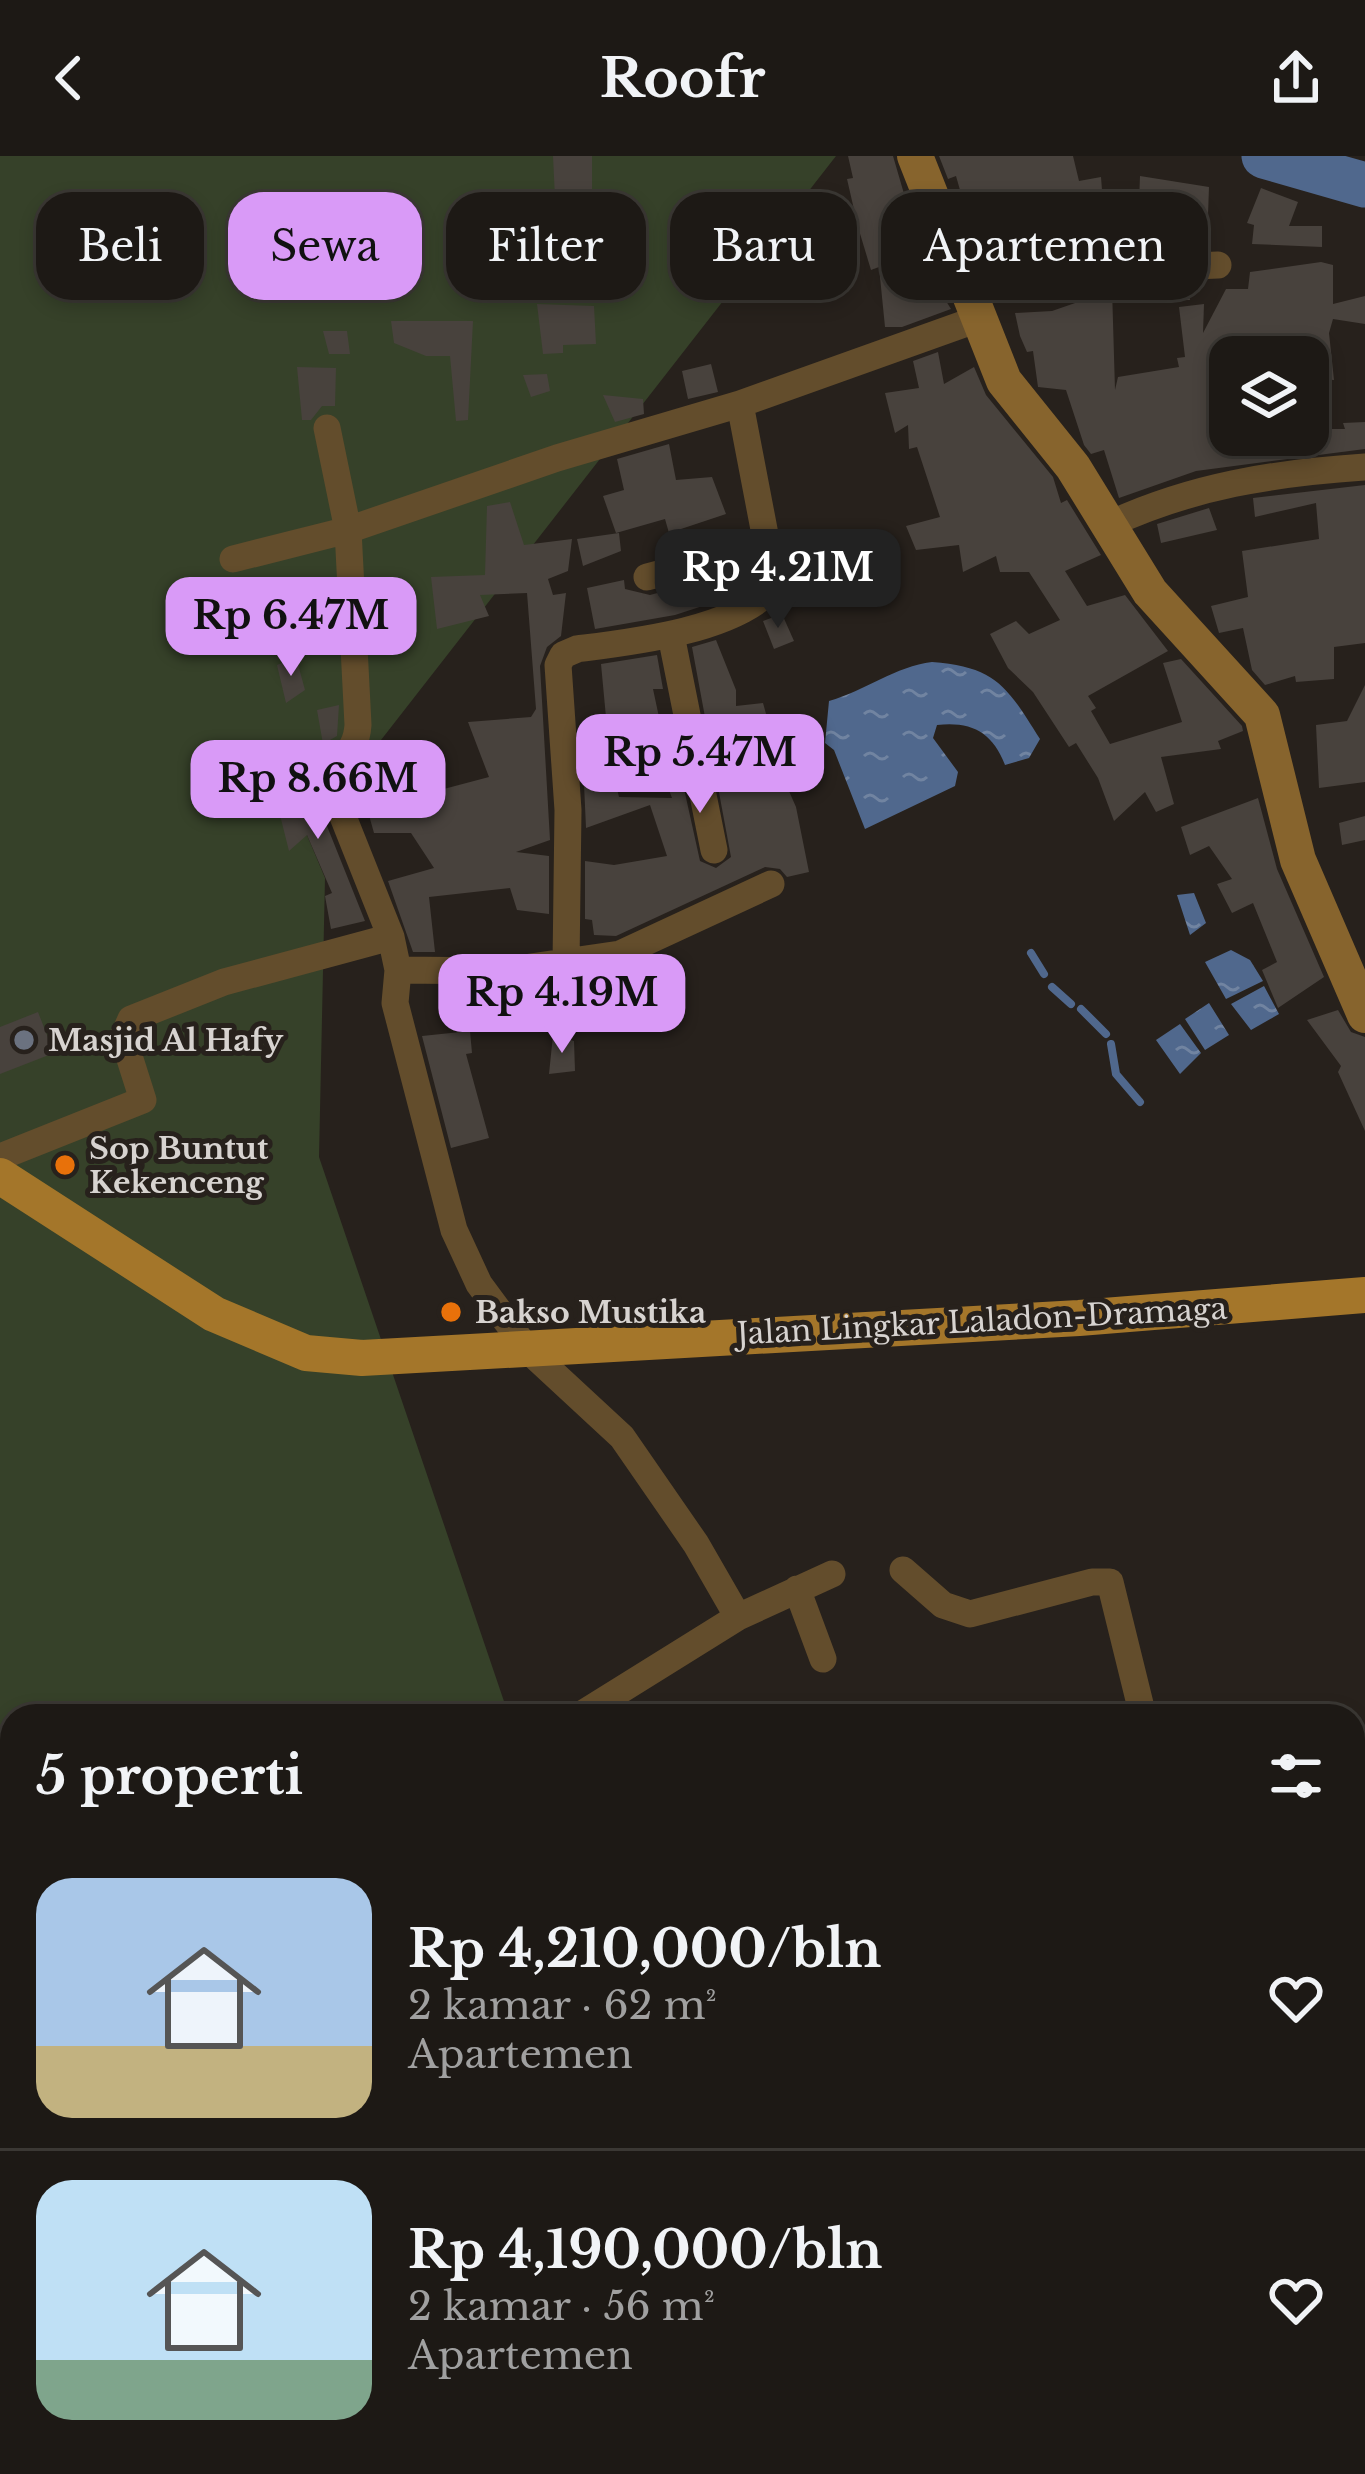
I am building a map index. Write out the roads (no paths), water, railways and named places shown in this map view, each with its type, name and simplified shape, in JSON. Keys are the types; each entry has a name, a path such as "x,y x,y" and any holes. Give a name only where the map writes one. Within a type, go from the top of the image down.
{"main road":[{"name":"Jalan Lingkar Laladon-Dramaga","path":"0,1176 165,1287 306,1353 362,1358 1078,1318 1365,1295"}],"street":[{"path":"915,156 929,192"},
{"path":"1208,265 1218,265"},
{"path":"969,300 1004,381 1064,454 1170,618 1237,682 1262,715 1298,860 1365,1015"},
{"path":"233,560 348,530 557,458 740,404 975,320"},
{"path":"566,964 568,834 560,659 577,649 671,635 763,598 771,582 767,545 740,404"},
{"path":"327,428 348,530 357,734 354,750 332,771 330,784 391,937 398,970 398,1028 454,1230 479,1284 527,1348 622,1437 696,1544 738,1618"},
{"path":"1108,525 1162,500 1222,484 1365,467"},
{"path":"647,577 767,545"},
{"path":"671,635 714,850"},
{"path":"398,970 504,971 632,950 771,884"},
{"path":"0,1157 143,1100 123,1037 131,1019 224,982 391,937"},
{"path":"903,1570 943,1605 970,1614 1092,1582 1110,1582 1140,1704"},
{"path":"598,1704 738,1618 832,1574"},
{"path":"797,1589 824,1659"}],"water":[{"path":"932,662 972,669 998,683 1040,739 1029,758 1005,765 980,732 961,725 937,725 933,738 958,772 955,786 865,829 834,750 825,743 829,701"},
{"path":"1194,893 1206,923 1190,935 1177,895"},
{"path":"1231,950 1250,960 1263,981 1226,999 1205,962"},
{"path":"1264,986 1279,1014 1251,1030 1231,1004"},
{"path":"1209,1003 1229,1035 1205,1050 1185,1019"},
{"path":"1180,1024 1201,1053 1180,1074 1156,1040"}],"waterway":[{"path":"1264,156 1365,185"},
{"path":"1031,953 1044,974"},
{"path":"1052,987 1071,1004"},
{"path":"1081,1009 1106,1034"},
{"path":"1111,1044 1116,1074 1140,1102"}],"place":[{"name":"Masjid Al Hafy","path":"24,1040"},
{"name":"Sop Buntut Kekenceng","path":"65,1165"},
{"name":"Bakso Mustika","path":"451,1312"}]}
